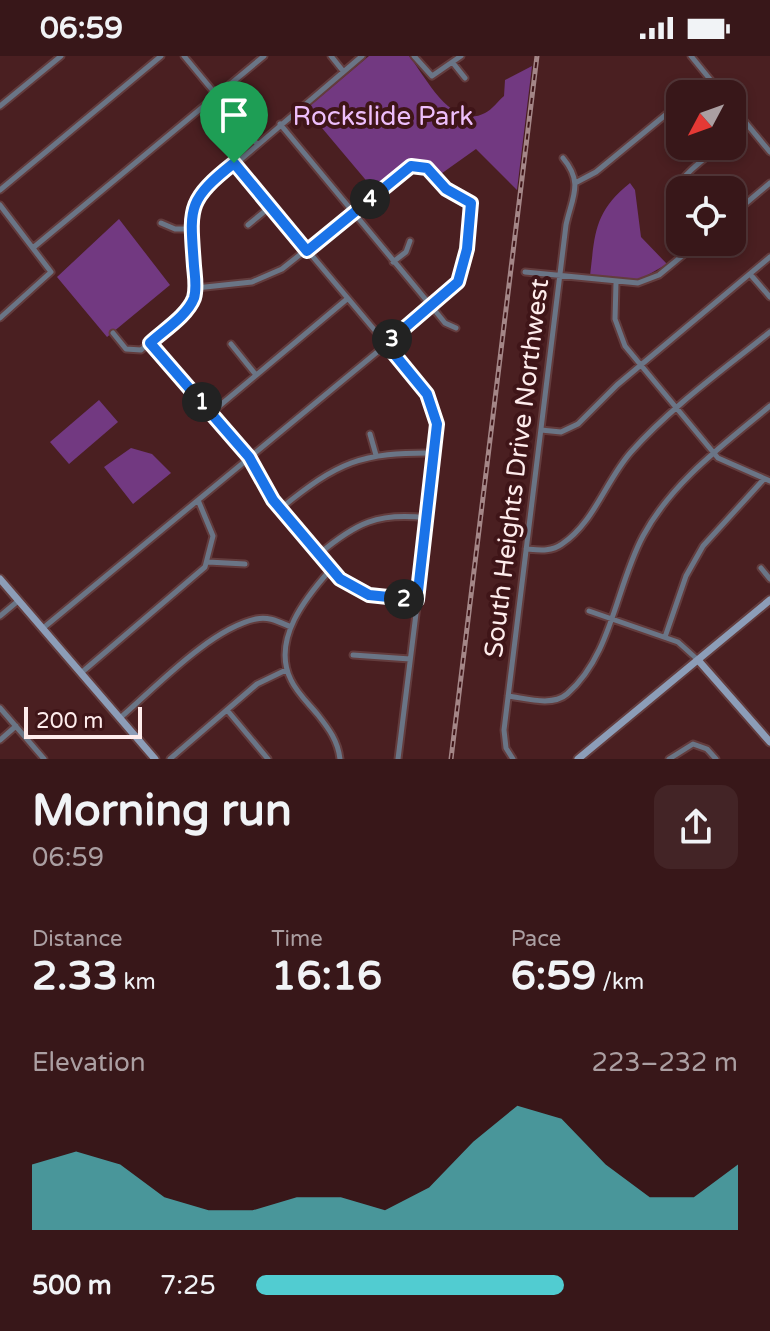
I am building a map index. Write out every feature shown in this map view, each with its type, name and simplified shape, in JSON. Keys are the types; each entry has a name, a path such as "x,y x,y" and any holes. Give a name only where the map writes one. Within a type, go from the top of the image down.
{"street":[{"path":"0,106 61,56"},
{"path":"0,190 161,56"},
{"path":"184,56 257,144"},
{"path":"34,247 264,56"},
{"path":"331,56 344,71"},
{"path":"113,333 130,351 141,350 189,307 196,288 191,229 198,196 362,56"},
{"path":"414,56 432,76 461,56"},
{"path":"691,56 709,79"},
{"path":"453,63 465,78"},
{"path":"563,158 577,182 603,167 666,115"},
{"path":"280,124 445,323 456,328"},
{"path":"747,124 770,152"},
{"path":"685,176 703,160"},
{"path":"234,163 420,384 432,404 437,424 436,453 398,759"},
{"path":"42,629 432,307 458,282 463,270 472,209 467,198 446,189 427,168 415,165 307,251 264,278 196,288"},
{"name":"South Heights Drive Northwest","path":"513,759 504,736 508,696 566,225 577,182"},
{"path":"746,203 770,183"},
{"path":"0,205 51,272 0,318"},
{"path":"248,225 270,207"},
{"path":"161,223 175,229 191,229"},
{"path":"393,262 406,252 410,241"},
{"path":"525,272 638,283 654,278 682,256"},
{"path":"541,430 571,429 640,365 770,257"},
{"path":"750,274 770,297"},
{"path":"616,283 617,328 640,365 713,453 726,464 767,480 703,546 686,576 665,637"},
{"path":"211,413 347,299"},
{"path":"526,549 550,550 571,537 630,453 677,409 770,332"},
{"path":"150,343 249,457 280,509 340,579 369,595 417,600"},
{"path":"231,344 256,375"},
{"path":"508,696 551,701 567,694 595,656 632,559 654,517 682,482 770,406"},
{"path":"370,434 376,455"},
{"path":"280,509 337,467 376,455 436,453"},
{"path":"81,673 189,584 208,562 213,536 198,500"},
{"path":"319,554 352,529 376,518 396,514 427,518"},
{"path":"208,562 245,564"},
{"path":"761,568 770,579"},
{"path":"331,569 311,592 287,635 286,669 293,684 337,741 342,759"},
{"path":"0,579 155,759"},
{"path":"578,759 770,600"},
{"path":"0,616 18,601"},
{"path":"589,611 682,645 770,742"},
{"path":"120,718 232,628 256,619 272,618 291,627"},
{"path":"353,655 410,659"},
{"path":"170,759 257,684 286,669"},
{"path":"0,708 44,759"},
{"path":"227,710 268,759"},
{"path":"0,740 16,726"},
{"path":"669,759 687,745 700,745 716,759"}],"green space":[{"name":"Rockslide Park","path":"369,56 409,56 450,108 473,116 488,112 504,96 505,80 532,66 517,190 476,149 438,176 430,166 412,162 375,191 306,109"},
{"path":"630,183 635,190 641,237 667,264 639,280 590,276 598,224 609,204"},
{"path":"119,219 170,285 107,337 57,277"},
{"path":"99,400 118,422 69,464 50,442"},
{"path":"131,448 152,454 171,473 133,504 104,467"}],"railway":[{"path":"451,759 537,56"}],"route":[{"path":"234,163 307,251 411,166 427,168 446,189 464,196 471,203 467,249 458,282 386,344 427,394 437,424 417,600 369,595 340,579 273,500 249,457 150,343 192,302 196,288 191,221 195,202 204,188 234,163"}]}
